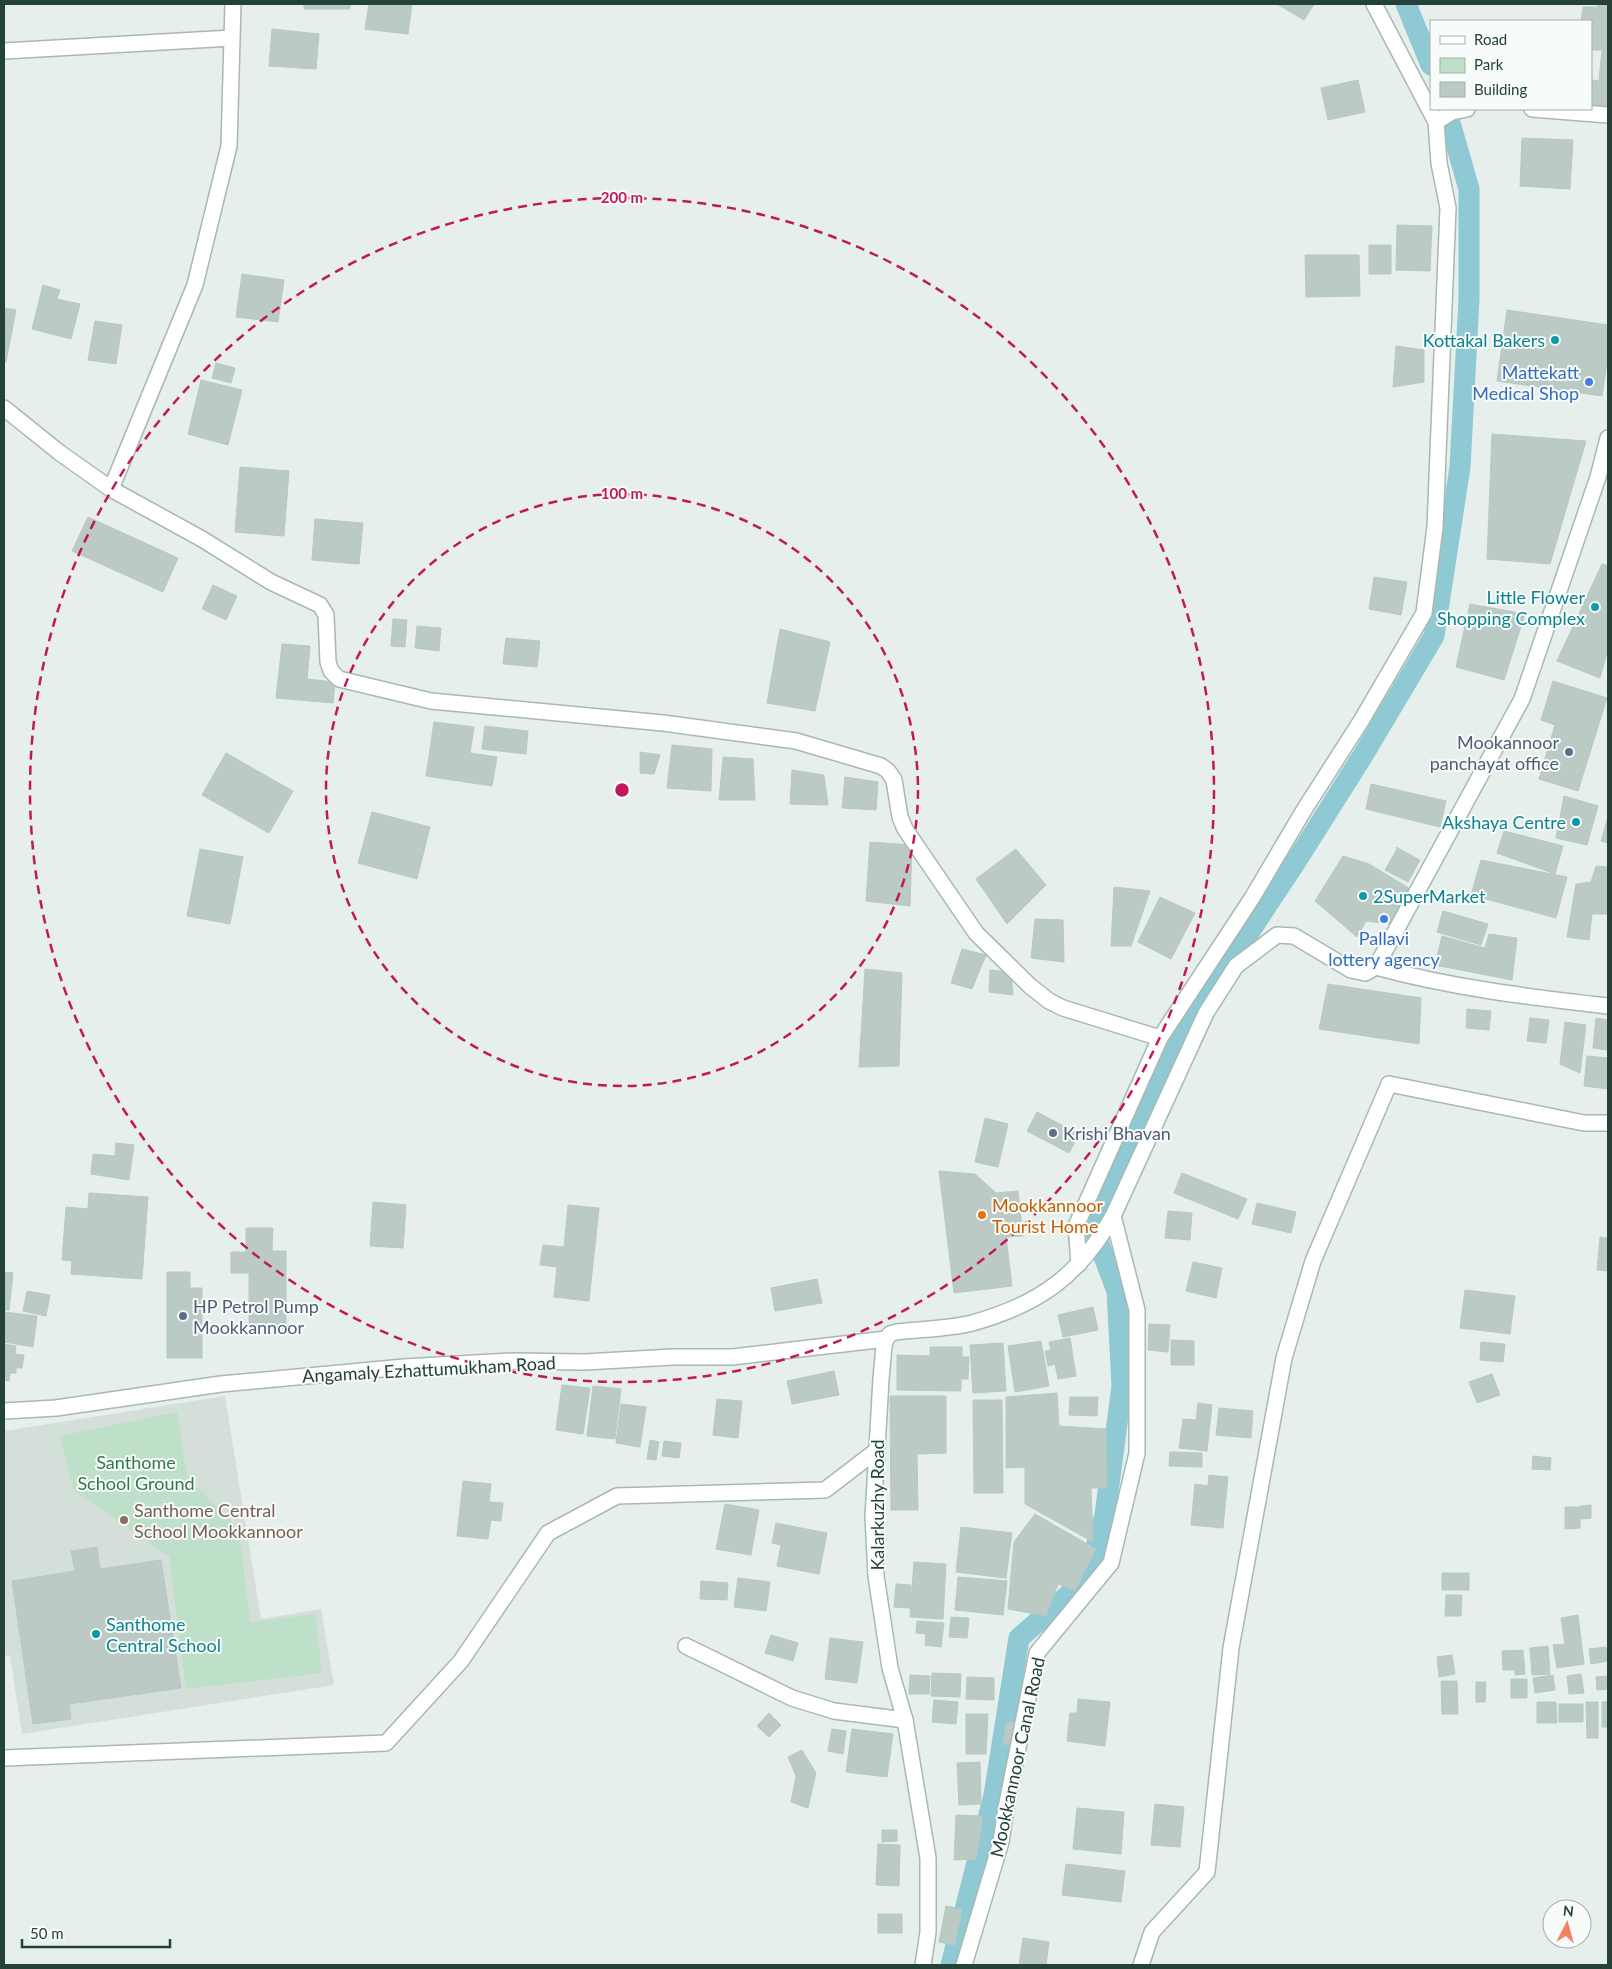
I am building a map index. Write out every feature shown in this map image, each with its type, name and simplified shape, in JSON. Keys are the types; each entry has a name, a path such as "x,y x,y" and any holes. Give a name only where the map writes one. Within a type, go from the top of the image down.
{"street":[{"path":"111,489 195,285 229,146 233,4"},
{"path":"1374,4 1430,87"},
{"path":"5,46 232,38"},
{"path":"1545,110 1608,115"},
{"path":"1079,1264 1076,1226 1160,1038 1252,898 1304,810 1361,721 1424,613 1435,527 1448,208 1438,163 1449,115"},
{"path":"4,408 60,453 111,489 202,539 271,582 320,605 326,615 328,662 331,671 339,679 431,701 663,723 796,741 881,766 888,771 894,780 900,817 912,840 976,933 1030,986 1049,1001 1062,1008 1160,1038"},
{"path":"886,1339 896,1332 971,1323 1019,1306 1047,1292 1079,1264 1098,1241 1112,1216 1206,1013 1236,966 1277,935 1286,935 1294,936 1351,970 1364,973 1376,967 1522,699 1598,477 1608,438"},
{"path":"1376,967 1426,980 1496,993 1608,1006"},
{"path":"1141,1965 1152,1932 1207,1872 1231,1648 1284,1358 1313,1261 1389,1084 1584,1123 1608,1123"},
{"name":"Mookkannoor Canal Road","path":"964,1965 1001,1842 1036,1653 1111,1563 1138,1453 1137,1310 1112,1216"},
{"name":"Angamaly Ezhattumukham Road","path":"4,1411 56,1408 221,1384 404,1367 512,1361 586,1362 672,1357 732,1358 886,1339"},
{"name":"Kalarkuzhy Road","path":"886,1339 881,1379 873,1517 876,1576 890,1668 906,1720 928,1858 928,1932 923,1965"},
{"path":"4,1758 386,1743 461,1661 548,1533 617,1496 825,1490 876,1451"},
{"path":"686,1646 792,1698 834,1711 906,1720"}],"shaded area":[{"name":"Santhome Central School Mookkannoor","path":"225,1396 261,1619 321,1609 334,1685 22,1734 10,1656 4,1655 4,1431"}],"green space":[{"name":"Santhome School Ground","path":"177,1412 188,1482 200,1489 239,1530 250,1622 315,1614 322,1673 186,1689 169,1556 73,1490 60,1436"}],"building":[{"path":"304,4 350,4 350,9 304,9"},
{"path":"369,4 412,4 408,34 365,29"},
{"path":"1277,4 1314,4 1304,20"},
{"path":"1599,4 1608,4 1608,106 1592,105 1592,80 1599,81 1602,50 1592,50 1592,20 1581,20 1583,7 1597,7"},
{"path":"272,29 319,34 316,69 269,66"},
{"path":"1358,80 1365,112 1328,120 1321,88"},
{"path":"1522,138 1573,140 1570,189 1520,186"},
{"path":"1397,225 1432,226 1430,271 1396,270"},
{"path":"1369,245 1391,245 1391,274 1369,274"},
{"path":"1305,255 1359,255 1360,296 1306,297"},
{"path":"242,274 284,280 278,322 236,317"},
{"path":"43,285 60,290 57,299 80,304 71,339 32,329"},
{"path":"4,308 16,310 6,362 4,361"},
{"name":"Kottakal Bakers","path":"1507,310 1608,325 1608,356 1602,396 1497,381"},
{"path":"95,321 122,325 116,364 88,360"},
{"path":"1396,346 1424,350 1424,382 1393,387"},
{"path":"216,363 235,368 231,383 212,378"},
{"path":"201,380 242,390 228,445 188,434"},
{"path":"1492,434 1586,441 1550,564 1487,559"},
{"path":"240,467 289,471 284,536 235,532"},
{"path":"88,517 178,558 163,592 72,551"},
{"path":"315,519 363,523 359,564 312,560"},
{"name":"Little Flower Shopping Complex","path":"1602,564 1608,566 1608,649 1600,678 1557,661"},
{"path":"1374,577 1407,582 1401,615 1369,609"},
{"path":"213,585 237,596 226,620 202,609"},
{"path":"1470,604 1525,614 1504,680 1456,667"},
{"path":"393,619 407,620 405,647 391,646"},
{"path":"417,626 441,628 439,651 415,648"},
{"path":"780,629 830,642 815,711 767,703"},
{"path":"506,638 540,641 537,667 503,664"},
{"path":"282,644 310,646 307,679 335,682 333,703 276,698"},
{"name":"Mookannoor panchayat office","path":"1553,681 1607,698 1578,791 1539,779 1555,725 1541,720"},
{"path":"434,722 474,727 470,753 497,757 492,786 426,776"},
{"path":"485,726 528,731 526,754 482,749"},
{"path":"672,745 712,749 711,791 667,788"},
{"path":"640,752 660,755 654,774 640,773"},
{"path":"226,753 293,791 269,833 202,795"},
{"path":"723,757 753,759 755,800 719,800"},
{"path":"792,770 824,775 828,805 790,804"},
{"path":"845,777 878,782 876,810 842,808"},
{"path":"1371,784 1446,801 1440,827 1366,809"},
{"name":"Akshaya Centre","path":"1564,796 1598,806 1587,845 1556,838"},
{"path":"372,812 430,827 417,879 358,863"},
{"path":"1608,817 1608,843 1601,841"},
{"path":"1504,831 1563,846 1555,874 1497,853"},
{"path":"870,842 912,845 910,906 866,901"},
{"path":"1396,847 1420,860 1408,882 1385,870 1397,849"},
{"path":"200,849 243,857 230,924 187,916"},
{"path":"1016,849 1046,885 1007,924 976,879"},
{"name":"2SuperMarket","path":"1343,856 1369,864 1412,890 1390,924 1366,921 1357,937 1315,901"},
{"path":"1481,860 1567,877 1556,918 1471,895"},
{"path":"1596,866 1608,867 1608,914 1592,914 1589,940 1567,937 1576,884 1591,882"},
{"path":"1114,887 1150,891 1131,946 1111,946"},
{"path":"1160,897 1195,913 1171,959 1138,942"},
{"path":"1443,911 1488,924 1481,945 1437,932"},
{"path":"1035,919 1063,920 1064,962 1031,958"},
{"path":"1489,934 1517,938 1512,980 1435,965 1442,936 1485,948"},
{"path":"962,949 986,955 972,989 951,983"},
{"path":"865,969 902,973 899,1066 859,1067"},
{"path":"990,970 1011,972 1013,995 989,992"},
{"path":"1328,984 1421,998 1419,1044 1319,1029"},
{"path":"1467,1009 1491,1011 1489,1030 1466,1028"},
{"path":"1530,1018 1549,1020 1546,1043 1527,1041"},
{"path":"1596,1018 1608,1020 1608,1050 1593,1048"},
{"path":"1565,1022 1586,1025 1580,1073 1560,1064"},
{"path":"1587,1056 1608,1058 1608,1089 1584,1086"},
{"name":"Krishi Bhavan","path":"1037,1112 1079,1134 1069,1153 1027,1131"},
{"path":"985,1118 1008,1124 998,1167 975,1162"},
{"path":"116,1143 134,1145 129,1180 91,1174 93,1154 115,1156"},
{"name":"Mookkannoor Tourist Home","path":"939,1171 975,1174 996,1193 1018,1191 1023,1236 1006,1237 1012,1286 954,1293"},
{"path":"1182,1173 1247,1199 1238,1219 1174,1193"},
{"path":"89,1193 148,1197 142,1279 71,1274 72,1261 62,1260 66,1207 88,1209"},
{"path":"373,1202 406,1205 403,1248 370,1246"},
{"path":"1257,1203 1296,1212 1291,1233 1252,1224"},
{"path":"568,1205 599,1208 589,1301 554,1297 557,1267 540,1265 543,1245 564,1247"},
{"path":"1168,1211 1192,1213 1190,1240 1165,1238"},
{"path":"246,1228 273,1228 272,1251 286,1251 286,1328 249,1328 249,1273 231,1273 231,1252 246,1252"},
{"path":"1600,1237 1608,1238 1608,1271 1597,1270"},
{"path":"1193,1262 1222,1268 1216,1298 1186,1291"},
{"path":"4,1272 13,1273 9,1310 4,1310"},
{"path":"167,1272 190,1272 190,1288 202,1288 202,1358 167,1358"},
{"path":"817,1279 822,1303 775,1311 771,1288"},
{"path":"1465,1290 1515,1296 1510,1334 1460,1328"},
{"path":"27,1291 50,1295 46,1316 23,1311"},
{"path":"1093,1307 1098,1330 1063,1337 1058,1315"},
{"path":"4,1312 37,1316 33,1347 4,1342"},
{"path":"1149,1324 1170,1325 1168,1352 1148,1350"},
{"path":"1070,1338 1076,1376 1058,1379 1055,1364 1048,1366 1045,1351 1051,1350 1049,1342"},
{"path":"1171,1340 1194,1341 1194,1365 1171,1365"},
{"path":"1041,1341 1049,1386 1015,1392 1008,1346"},
{"path":"1481,1342 1505,1344 1503,1362 1480,1360"},
{"path":"1003,1343 1006,1391 973,1393 970,1345"},
{"path":"4,1344 16,1346 15,1354 24,1355 22,1368 16,1368 16,1373 10,1373 9,1381 4,1380"},
{"path":"930,1347 962,1347 962,1357 969,1357 968,1379 961,1379 961,1391 897,1390 897,1355 930,1356"},
{"path":"834,1371 839,1395 792,1404 787,1381"},
{"path":"1492,1374 1500,1395 1477,1403 1469,1382"},
{"path":"562,1385 590,1388 583,1434 556,1430"},
{"path":"593,1386 621,1389 615,1439 587,1436"},
{"path":"1057,1393 1059,1426 1106,1429 1107,1488 1091,1488 1093,1542 1025,1504 1025,1467 1006,1468 1006,1397"},
{"path":"890,1396 946,1396 946,1453 917,1454 918,1510 891,1510"},
{"path":"1070,1397 1098,1397 1097,1416 1069,1415"},
{"path":"717,1399 742,1401 738,1438 713,1435"},
{"path":"973,1400 1002,1400 1003,1493 974,1493"},
{"path":"1198,1403 1212,1405 1207,1451 1179,1448 1183,1419 1196,1420"},
{"path":"621,1404 646,1407 640,1447 616,1443"},
{"path":"1219,1408 1253,1411 1251,1438 1216,1435"},
{"path":"650,1440 659,1442 656,1460 647,1459"},
{"path":"664,1441 681,1443 679,1458 662,1456"},
{"path":"1170,1452 1202,1453 1202,1467 1169,1466"},
{"path":"1533,1456 1551,1458 1550,1470 1532,1469"},
{"path":"1209,1475 1228,1477 1223,1528 1191,1525 1195,1484 1208,1486"},
{"path":"463,1481 491,1484 489,1502 503,1503 501,1521 491,1520 488,1539 457,1536"},
{"path":"725,1504 759,1510 751,1555 716,1549"},
{"path":"1591,1505 1591,1518 1581,1519 1580,1506"},
{"path":"1565,1507 1580,1507 1580,1528 1565,1529"},
{"path":"1035,1514 1096,1549 1075,1590 1058,1584 1046,1616 1008,1609 1014,1542"},
{"path":"776,1523 827,1533 819,1574 777,1566 781,1545 772,1543"},
{"path":"961,1527 1012,1533 1006,1578 956,1572"},
{"name":"Santhome Central School","path":"97,1547 100,1569 161,1560 181,1688 69,1704 71,1719 33,1724 12,1581 75,1571 71,1551"},
{"path":"914,1562 946,1564 943,1619 910,1617"},
{"path":"1442,1573 1469,1573 1469,1590 1442,1590"},
{"path":"958,1577 1007,1581 1003,1615 955,1610"},
{"path":"738,1578 770,1582 766,1611 734,1607"},
{"path":"701,1581 728,1583 727,1600 700,1599"},
{"path":"896,1584 911,1585 910,1608 894,1607"},
{"path":"1446,1595 1462,1595 1461,1616 1445,1616"},
{"path":"1578,1615 1584,1664 1557,1668 1553,1645 1565,1644 1561,1618"},
{"path":"951,1617 969,1618 967,1638 949,1637"},
{"path":"917,1621 944,1623 941,1647 925,1645 926,1634 916,1633"},
{"path":"771,1635 798,1643 793,1661 765,1653"},
{"path":"830,1638 863,1642 857,1683 825,1679"},
{"path":"1548,1646 1550,1674 1532,1675 1530,1648"},
{"path":"1606,1647 1608,1661 1591,1664 1589,1649"},
{"path":"1523,1650 1525,1674 1515,1675 1515,1670 1503,1670 1502,1651"},
{"path":"1452,1655 1455,1674 1439,1677 1437,1657"},
{"path":"932,1673 961,1674 960,1697 931,1696"},
{"path":"1581,1674 1584,1693 1569,1694 1567,1676"},
{"path":"910,1675 930,1676 929,1694 909,1694"},
{"path":"1553,1675 1555,1690 1535,1693 1533,1678"},
{"path":"1608,1676 1608,1689 1597,1690 1596,1677"},
{"path":"967,1677 994,1678 994,1700 966,1699"},
{"path":"1511,1679 1527,1679 1527,1698 1511,1698"},
{"path":"1441,1681 1457,1681 1458,1714 1442,1714"},
{"path":"1476,1682 1486,1682 1485,1702 1476,1702"},
{"path":"1078,1699 1110,1702 1105,1746 1067,1741 1070,1713 1077,1713"},
{"path":"934,1700 958,1702 956,1724 932,1722"},
{"path":"1537,1702 1556,1702 1557,1723 1537,1723"},
{"path":"1586,1702 1598,1702 1598,1738 1587,1738"},
{"path":"1602,1702 1608,1702 1608,1727 1602,1727"},
{"path":"1559,1704 1583,1704 1583,1722 1559,1722"},
{"path":"769,1713 781,1725 769,1737 757,1726"},
{"path":"966,1714 988,1714 986,1754 966,1754"},
{"path":"1016,1722 1014,1745 1003,1744 1006,1723"},
{"path":"832,1729 846,1731 843,1754 828,1751"},
{"path":"852,1729 893,1734 887,1777 846,1772"},
{"path":"802,1750 816,1773 808,1808 791,1802 796,1776 788,1757"},
{"path":"980,1762 981,1804 959,1805 957,1763"},
{"path":"1155,1804 1184,1807 1180,1847 1151,1845"},
{"path":"1077,1808 1124,1812 1121,1854 1073,1849"},
{"path":"956,1815 983,1816 976,1859 954,1860"},
{"path":"882,1830 897,1830 897,1841 882,1842"},
{"path":"878,1844 900,1845 899,1886 876,1885"},
{"path":"1066,1864 1125,1871 1121,1902 1062,1895"},
{"path":"946,1906 962,1909 955,1945 939,1942"},
{"path":"878,1914 902,1914 902,1933 878,1933"},
{"path":"1023,1938 1049,1942 1046,1965 1019,1965"}],"waterway":[{"path":"1406,4 1430,63"},
{"path":"1098,1240 1091,1221 1168,1055 1297,860 1362,757 1434,636 1460,467 1469,299 1469,189 1446,110"},
{"path":"951,1965 994,1795 1019,1638 1087,1579 1105,1515 1122,1386 1117,1291 1098,1241"}],"place":[{"name":"Kottakal Bakers","path":"1555,340"},
{"name":"Mattekatt Medical Shop","path":"1589,382"},
{"name":"Little Flower Shopping Complex","path":"1595,607"},
{"name":"Mookannoor panchayat office","path":"1569,752"},
{"name":"Akshaya Centre","path":"1576,822"},
{"name":"2SuperMarket","path":"1363,896"},
{"name":"Pallavi lottery agency","path":"1384,919"},
{"name":"Krishi Bhavan","path":"1053,1133"},
{"name":"Mookkannoor Tourist Home","path":"982,1215"},
{"name":"HP Petrol Pump Mookkannoor","path":"183,1316"},
{"name":"Santhome Central School Mookkannoor","path":"124,1520"},
{"name":"Santhome Central School","path":"96,1634"}]}
